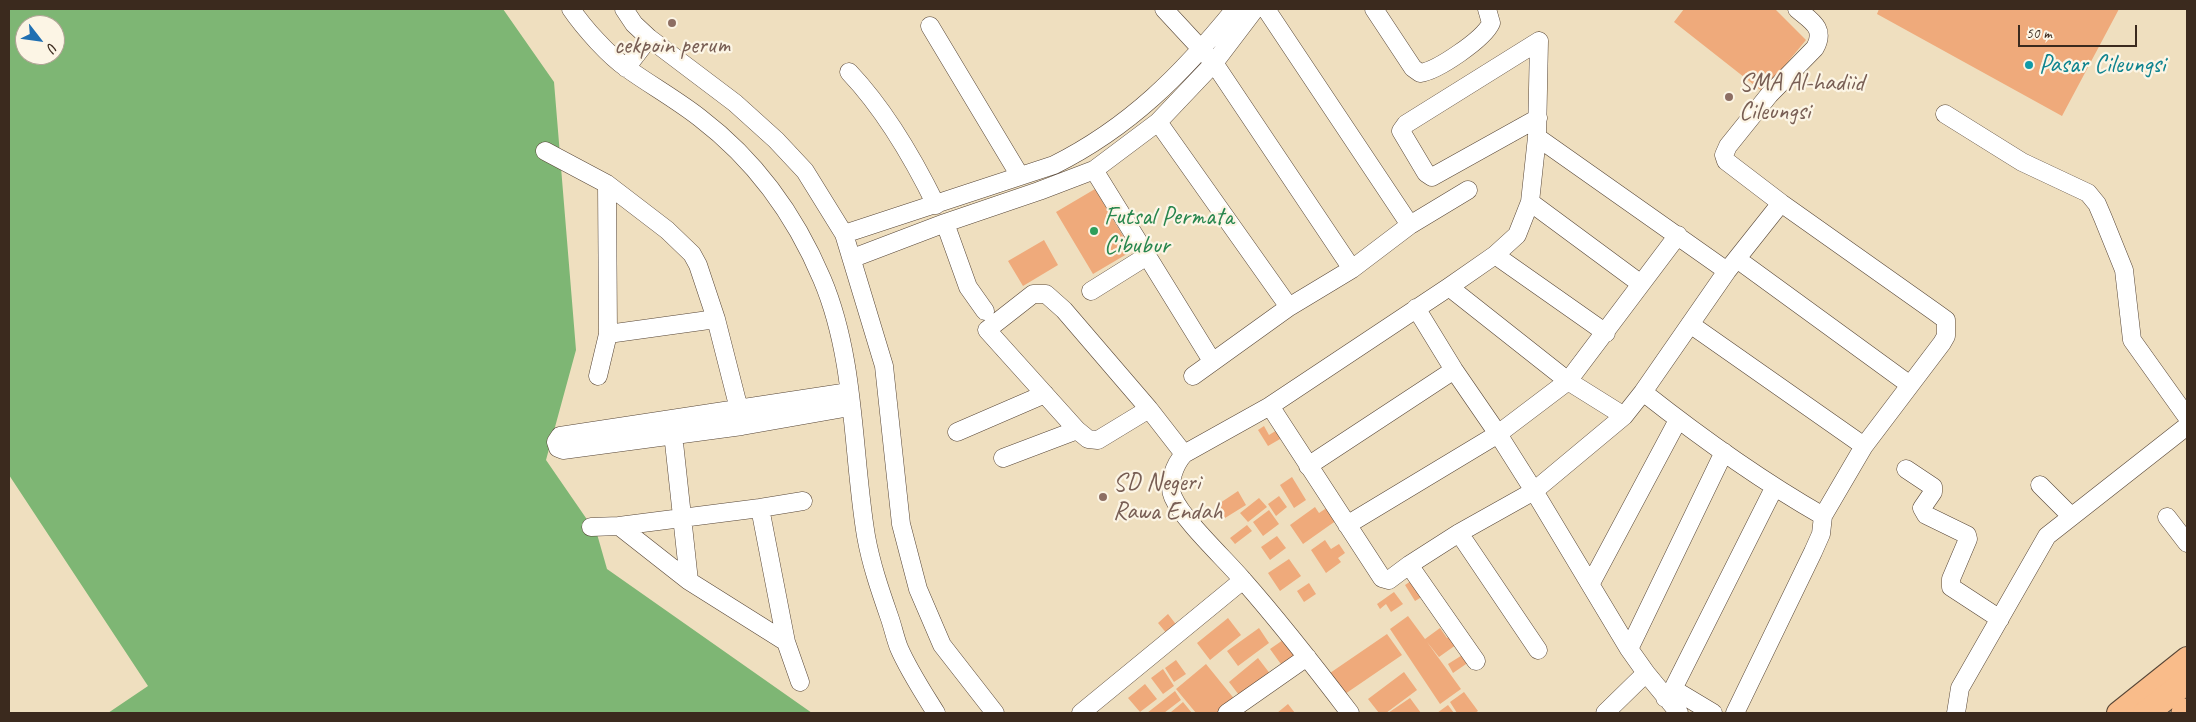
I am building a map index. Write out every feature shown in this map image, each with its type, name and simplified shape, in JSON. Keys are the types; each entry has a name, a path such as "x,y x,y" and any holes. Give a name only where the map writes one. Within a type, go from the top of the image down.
{"highway":[{"path":"2146,713 2187,681"}],"main road":[{"path":"2118,713 2187,658"}],"street":[{"path":"571,9 628,65 724,138 772,190 792,218 822,280 835,317 843,353 857,442 860,495 866,538 876,581 900,648 936,713"},
{"path":"624,9 646,43 735,103 776,140 806,171 844,234 853,258 884,366 901,524 918,589 942,645 995,713"},
{"path":"1164,9 1208,56 1352,269"},
{"path":"853,258 1094,170 1158,122 1208,56 1234,9"},
{"path":"844,234 1054,165 1083,150 1110,132 1208,56 1255,9"},
{"path":"1266,9 1410,226"},
{"path":"1374,9 1413,68 1420,73 1445,61 1482,35 1491,23 1487,9"},
{"path":"1735,713 1821,534 1823,516 1864,446 1942,343 1947,328 1946,320 1726,161 1724,155 1728,146 1748,120 1815,48 1820,39 1819,31 1814,24 1797,9"},
{"path":"930,26 1020,176"},
{"path":"1350,713 1307,657 1206,539 1174,498 1171,488 1178,460 1184,454 1270,406 1449,287 1495,255 1517,235 1530,202 1538,137 1540,41 1406,124 1401,131 1426,173 1432,177 1538,118"},
{"path":"628,65 646,43"},
{"path":"849,72 871,98 920,171 936,205"},
{"path":"1944,114 2022,162 2088,193 2093,198 2124,270 2132,340 2187,417"},
{"path":"1158,122 1289,307"},
{"path":"1538,137 1678,235 1732,265 1910,385"},
{"path":"545,151 607,184 667,230 692,254 698,265 716,319 741,418"},
{"path":"1094,170 1212,361"},
{"path":"598,376 608,334 607,184"},
{"path":"1193,376 1289,307 1352,269 1410,226 1468,190"},
{"path":"1530,202 1641,284"},
{"path":"1270,406 1384,580 1391,580 1409,565 1534,491 1624,416 1732,265 1781,202"},
{"path":"945,223 968,287 985,311"},
{"path":"1347,526 1498,434 1568,381 1678,235"},
{"path":"1495,255 1606,332"},
{"path":"1091,291 1147,256"},
{"path":"1449,287 1568,381 1624,416"},
{"path":"1149,409 1098,440 1088,439 1077,430 987,330 1033,294 1040,293 1052,298 1149,409 1184,454"},
{"path":"1416,308 1454,370 1534,491 1629,649 1646,673 1669,693 1712,713"},
{"path":"608,334 716,319"},
{"path":"1690,324 1864,446"},
{"path":"1308,466 1454,370"},
{"path":"1643,392 1678,420 1774,488 1823,516"},
{"path":"957,432 1045,394"},
{"path":"672,427 563,450 558,448 556,442 560,436 672,427 741,418 849,399"},
{"path":"1591,583 1678,420"},
{"path":"1956,713 1960,688 2043,542 2071,516 2187,426"},
{"path":"672,427 689,581"},
{"path":"1003,458 1077,430"},
{"path":"1629,649 1724,452"},
{"path":"1906,469 1933,487 1933,492 1922,508 1926,516 1967,535 1968,539 1951,579 1951,587 2000,619"},
{"path":"2040,486 2071,516"},
{"path":"1669,693 1774,488"},
{"path":"591,527 619,526 683,518 760,508 803,500"},
{"path":"760,508 786,642 800,682"},
{"path":"2166,517 2187,543"},
{"path":"619,526 689,581 786,642"},
{"path":"1460,534 1538,650"},
{"path":"1409,565 1476,661"},
{"path":"1081,713 1243,580"},
{"path":"1227,713 1307,657"},
{"path":"1605,713 1646,673"},
{"path":"1669,693 1679,713"}],"green space":[{"path":"9,9 503,9 554,82 576,350 546,460 597,534 607,569 812,713 108,713 148,686 9,475"}],"building":[{"path":"1684,9 1775,9 1806,40 1763,92 1674,22"},
{"name":"Pasar Cileungsi","path":"1879,9 2119,9 2062,116 1877,14"},
{"name":"Futsal Permata Cibubur","path":"1095,189 1132,251 1093,274 1056,212"},
{"name":"Futsal Permata Cibubur","path":"1044,240 1058,265 1023,286 1008,261"},
{"path":"1264,426 1269,435 1282,427 1287,435 1268,446 1258,430"},
{"path":"1292,477 1306,500 1294,508 1280,485"},
{"path":"1238,491 1246,505 1225,518 1217,505"},
{"path":"1279,496 1287,507 1276,516 1268,504"},
{"path":"1259,498 1267,507 1248,522 1240,513"},
{"path":"1315,507 1319,513 1328,507 1337,520 1303,544 1290,525"},
{"path":"1269,510 1279,524 1263,536 1253,522"},
{"path":"1247,525 1252,531 1235,544 1230,538"},
{"path":"1277,536 1286,548 1270,560 1261,547"},
{"path":"1325,540 1331,549 1339,544 1345,553 1338,558 1341,562 1326,573 1311,550"},
{"path":"1289,559 1301,576 1280,591 1268,573"},
{"path":"1414,579 1425,595 1415,601 1405,585"},
{"path":"1309,583 1316,594 1304,602 1297,591"},
{"path":"1394,592 1403,604 1391,612 1386,604 1380,609 1377,604"},
{"path":"1168,614 1178,627 1168,635 1158,623"},
{"path":"1408,616 1425,639 1440,628 1447,638 1453,633 1460,642 1439,657 1427,642 1461,689 1440,704 1390,629"},
{"path":"1228,618 1241,635 1210,660 1197,643"},
{"path":"1259,628 1269,643 1238,666 1227,651"},
{"path":"1387,634 1402,655 1345,694 1330,673"},
{"path":"1283,640 1298,650 1293,654 1296,658 1283,667 1270,649"},
{"path":"1464,654 1469,662 1453,673 1448,664"},
{"path":"1258,658 1271,675 1242,699 1229,682"},
{"path":"1176,660 1186,674 1174,682 1165,668"},
{"path":"1206,664 1236,701 1220,713 1196,713 1176,689"},
{"path":"1163,669 1174,686 1163,694 1151,678"},
{"path":"1404,672 1417,690 1386,713 1379,713 1368,699"},
{"path":"1145,684 1157,699 1140,712 1128,698"},
{"path":"1175,691 1181,700 1164,713 1147,713"},
{"path":"1464,692 1478,711 1475,713 1457,713 1450,702"},
{"path":"1410,698 1421,713 1388,713"},
{"path":"1183,702 1192,713 1171,712"},
{"path":"1288,704 1295,713 1277,713"},
{"path":"1448,705 1454,713 1437,713"}],"place":[{"name":"cekpoin perum","path":"672,23"},
{"name":"Pasar Cileungsi","path":"2029,65"},
{"name":"SMA Al-hadiid Cileungsi","path":"1729,97"},
{"name":"Futsal Permata Cibubur","path":"1094,231"},
{"name":"SD Negeri Rawa Endah","path":"1103,497"}]}
